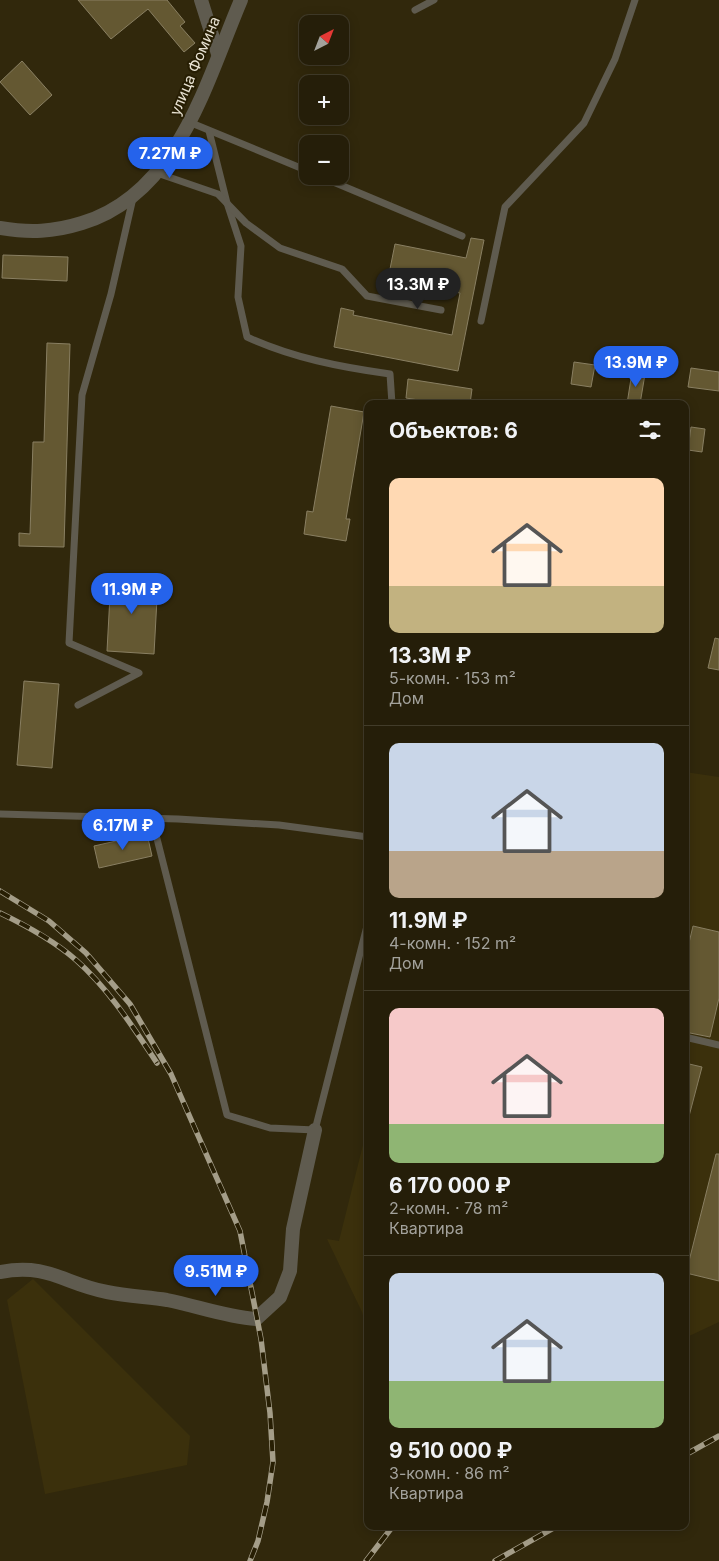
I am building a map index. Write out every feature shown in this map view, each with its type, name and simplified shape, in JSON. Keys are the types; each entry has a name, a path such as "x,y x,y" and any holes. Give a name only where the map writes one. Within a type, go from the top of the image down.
{"street":[{"path":"201,0 218,54"},
{"name":"улица Фомина","path":"0,228 26,233 64,228 98,218 124,203 157,173 179,141 205,90 241,0"},
{"path":"0,1272 19,1269 44,1271 105,1292 168,1300 243,1318 256,1319 280,1297 290,1271 293,1229 315,1130"}],"lane":[{"path":"415,10 434,0"},
{"path":"482,321 504,207 584,123 615,58 635,0"},
{"path":"189,122 299,168"},
{"path":"209,131 227,203 241,246 238,297 247,337 273,349 326,365 390,374 392,400"},
{"path":"157,173 218,194 246,223 280,248 342,269 367,296 441,310"},
{"path":"340,185 462,236"},
{"path":"78,705 139,673 69,643 82,395 110,294 133,195"},
{"path":"0,814 279,825 364,836"},
{"path":"152,819 227,1115 270,1128 315,1130 364,938"},
{"path":"689,1038 719,1045"}],"shaded area":[{"path":"689,773 719,777 719,1322 689,1336"},
{"path":"364,1141 364,1320 327,1239 339,1241"},
{"path":"33,1279 190,1436 187,1465 45,1494 7,1300"}],"building":[{"path":"78,0 167,0 185,22 180,26 195,43 184,52 148,9 111,39"},
{"path":"22,61 52,95 30,115 0,82"},
{"path":"471,238 484,240 458,371 334,347 341,308 354,311 353,315 452,335 460,293 388,279 395,244 466,258"},
{"path":"3,255 68,257 67,281 2,278"},
{"path":"47,343 70,344 64,547 19,546 19,533 30,534 33,442 44,442"},
{"path":"574,362 595,365 591,387 571,384"},
{"path":"691,368 719,372 719,391 688,387"},
{"path":"632,372 645,374 641,400 628,400"},
{"path":"408,379 472,389 471,400 419,400 406,398"},
{"path":"331,406 364,412 346,519 350,519 346,541 304,534 307,511 313,512"},
{"path":"691,427 705,429 702,452 689,450"},
{"path":"111,577 158,580 154,654 107,651"},
{"path":"715,638 719,639 719,670 708,668"},
{"path":"24,681 59,684 52,768 17,765"},
{"path":"147,834 152,856 99,868 94,846"},
{"path":"693,926 719,932 719,998 710,1037 689,1033 689,943"},
{"path":"689,1064 702,1067 689,1116"},
{"path":"716,1154 719,1154 719,1281 689,1274 689,1261"}],"railway":[{"path":"0,891 49,921 86,953 130,1004 171,1074 240,1231 261,1339 270,1413 273,1462 267,1502 258,1541 250,1561"},
{"path":"0,913 49,940 88,971 120,1008 157,1063"},
{"path":"689,1453 719,1436"},
{"path":"366,1561 390,1530"},
{"path":"495,1561 550,1530"}]}
